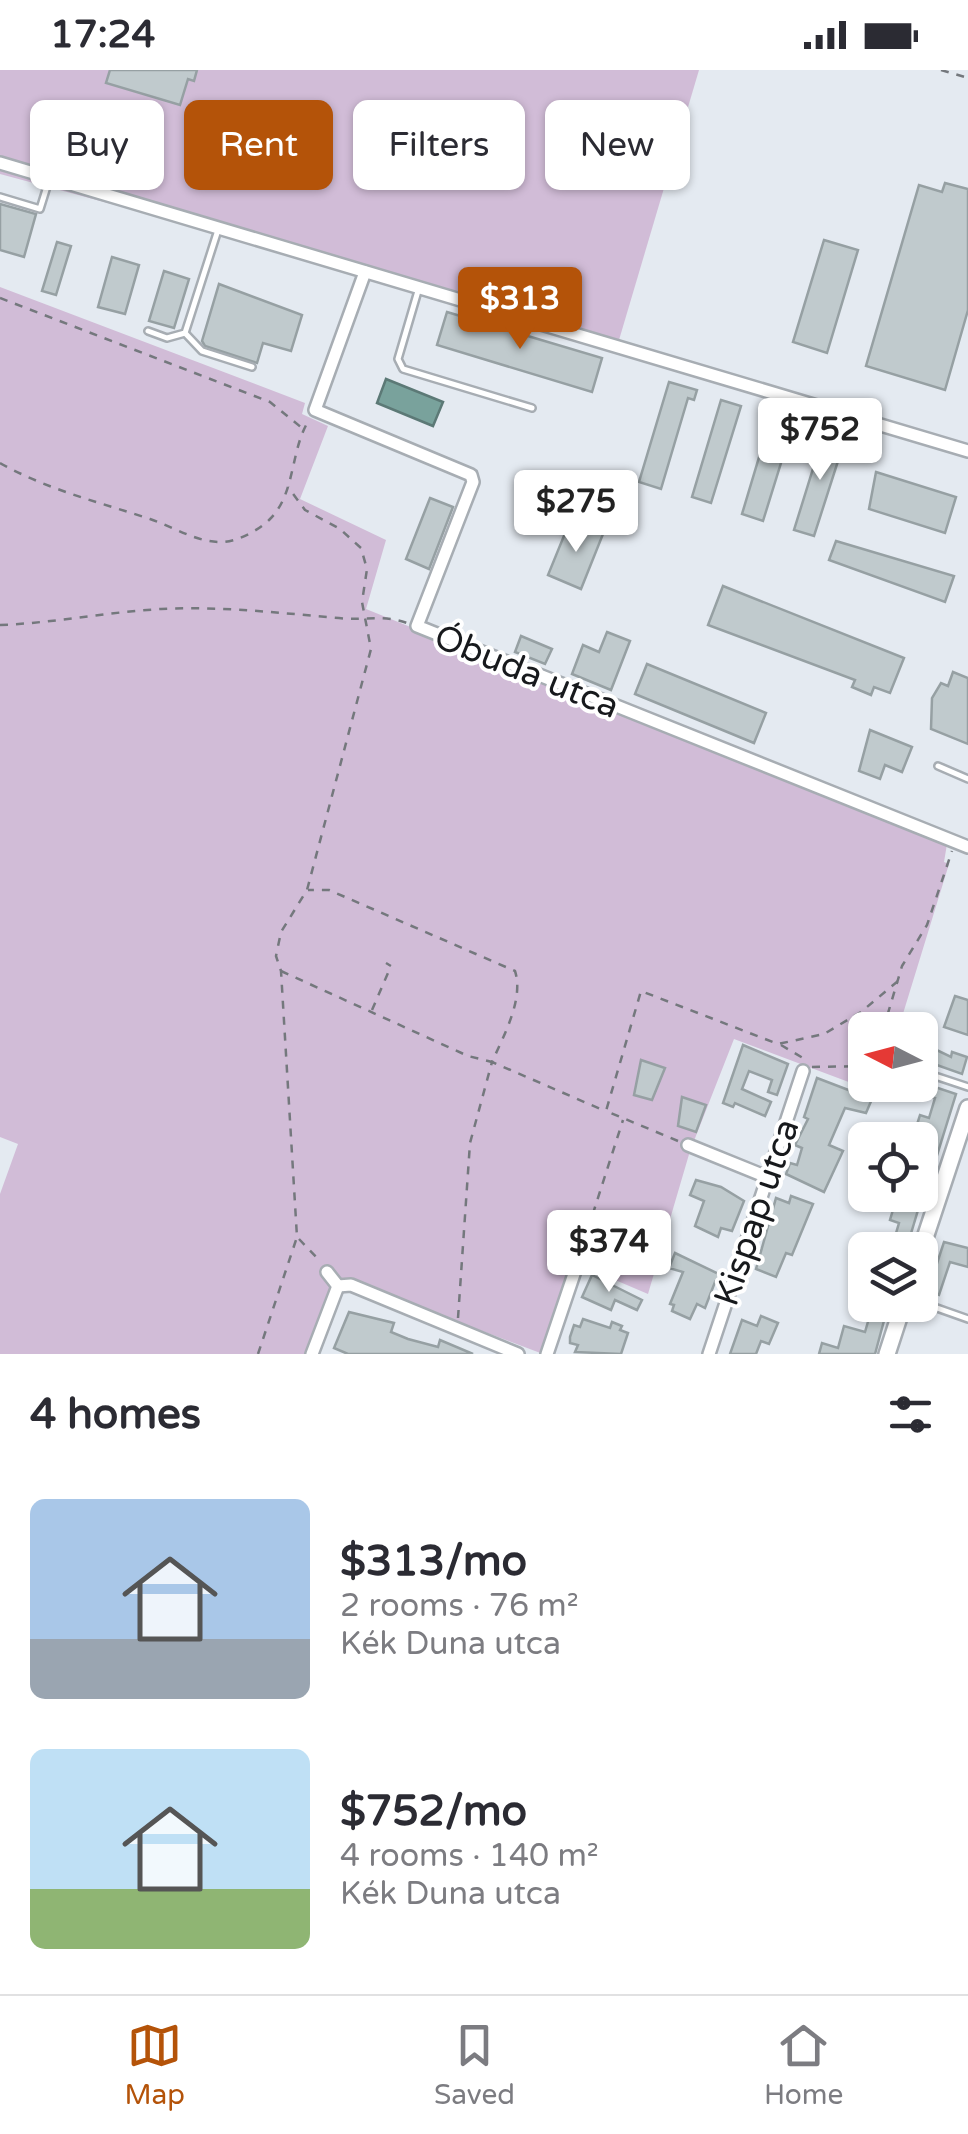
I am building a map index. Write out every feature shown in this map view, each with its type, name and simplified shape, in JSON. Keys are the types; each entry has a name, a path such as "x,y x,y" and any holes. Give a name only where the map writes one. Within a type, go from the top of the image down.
{"main road":[{"path":"927,1232 968,1108"},
{"path":"887,1354 897,1322"}],"street":[{"path":"0,163 30,172"},
{"path":"90,190 968,451"},
{"path":"315,410 365,272"},
{"name":"Óbuda utca","path":"315,410 471,475 473,482 418,626 968,848"},
{"name":"Kispap utca","path":"709,1354 803,1071"},
{"path":"688,1145 768,1177"},
{"path":"547,1354 575,1271"},
{"path":"327,1272 338,1286"},
{"path":"338,1286 350,1284 518,1354"},
{"path":"312,1354 338,1286"}],"lane":[{"path":"0,197 40,209 46,190"},
{"path":"185,333 218,228"},
{"path":"419,288 398,359 403,368 532,408"},
{"path":"148,331 167,338 185,333"},
{"path":"185,333 202,352 252,367"},
{"path":"938,766 968,779"},
{"path":"938,1077 968,1088"},
{"path":"938,1308 968,1319"}],"path":[{"path":"941,70 968,78"},
{"path":"0,298 270,402 304,428"},
{"path":"0,464 96,506 128,512 192,537 224,542 250,534 272,517 288,487 304,428 315,410"},
{"path":"258,1354 298,1237 281,971 276,956 280,932 306,890 371,649 365,616 367,569 362,548 340,528 305,510 288,487"},
{"path":"0,625 158,609 224,608 346,619 382,614 418,626"},
{"path":"889,1012 898,981 927,926 954,842"},
{"path":"306,890 329,890 514,970 519,985 470,1143 463,1260 457,1286 458,1329"},
{"path":"371,1012 390,966 386,964"},
{"path":"281,971 468,1056 492,1062 688,1145"},
{"path":"778,1044 824,1034 861,1012 898,981"},
{"path":"606,1111 641,991 803,1055 803,1071 814,1066 848,1066"},
{"path":"575,1271 623,1118"},
{"path":"298,1237 327,1272"}],"shaded area":[{"path":"0,70 699,70 690,100 545,100 545,190 663,190 619,340 60,190 164,190 164,100 30,100 30,182 0,174"},
{"path":"0,287 305,403 302,414 328,426 300,499 386,540 366,609 947,844 944,862 949,864 904,1012 848,1012 848,1082 734,1039 690,1151 648,1294 573,1262 543,1354 461,1323 460,1327 347,1280 331,1289 307,1354 0,1354 0,1194 18,1144 0,1137"},
{"path":"386,379 443,402 433,426 377,403"}],"building":[{"path":"110,70 197,70 194,81 188,79 180,105 106,83"},
{"path":"945,183 968,189 968,310 945,390 866,366 919,185 942,192"},
{"path":"0,204 36,214 24,257 0,250"},
{"path":"824,240 858,250 827,353 793,342"},
{"path":"57,242 71,246 56,295 42,291"},
{"path":"112,257 139,265 125,314 98,307"},
{"path":"164,271 189,279 174,328 149,321"},
{"path":"219,284 302,315 291,351 263,343 257,363 205,346 202,341"},
{"path":"447,312 602,358 592,392 437,345"},
{"path":"669,382 697,390 694,400 688,398 661,489 639,482"},
{"path":"721,400 741,406 711,503 692,497"},
{"path":"772,414 794,421 763,521 742,514"},
{"path":"825,430 846,436 814,536 794,530"},
{"path":"876,472 956,497 945,533 869,509"},
{"path":"430,498 453,507 429,569 406,559"},
{"path":"570,521 603,534 581,589 548,575"},
{"path":"836,541 954,576 945,602 829,560"},
{"path":"723,586 904,658 890,693 874,687 871,695 852,687 855,680 708,625"},
{"path":"607,632 630,641 611,690 572,674 583,645 599,652"},
{"path":"521,636 552,649 545,664 515,652"},
{"path":"647,664 766,713 754,743 635,694"},
{"path":"953,672 968,678 968,744 931,729 932,698 941,683 948,686"},
{"path":"870,730 912,747 902,772 885,765 880,779 859,771"},
{"path":"955,996 968,1000 968,1035 944,1027"},
{"path":"743,1045 788,1064 777,1095 768,1092 772,1080 749,1071 742,1089 771,1102 765,1116 735,1103 733,1107 723,1103"},
{"path":"938,1051 951,1057 952,1052 967,1057 962,1074 938,1065"},
{"path":"641,1060 665,1068 652,1100 634,1095"},
{"path":"817,1078 848,1090 848,1102 871,1102 866,1113 845,1108 829,1145 843,1151 824,1192 786,1174 790,1163 797,1165 802,1148 795,1145 808,1119 804,1117"},
{"path":"938,1088 956,1094 938,1152 938,1122 918,1122 920,1115 929,1118 934,1102 938,1102"},
{"path":"682,1097 706,1105 696,1132 678,1126"},
{"path":"696,1180 721,1187 744,1201 732,1231 721,1228 718,1237 695,1226 704,1201 690,1195"},
{"path":"791,1196 813,1204 792,1255 786,1253 776,1277 756,1269 776,1198 789,1203"},
{"path":"892,1212 917,1212 911,1232 896,1232 899,1223 890,1220"},
{"path":"944,1242 968,1248 968,1267 950,1262 939,1295 938,1295 938,1260"},
{"path":"675,1253 725,1277 722,1285 715,1282 705,1308 697,1304 690,1319 672,1311 674,1305 670,1304 683,1272 669,1268"},
{"path":"592,1275 642,1300 637,1310 615,1300 611,1310 582,1297"},
{"path":"349,1312 394,1323 391,1332 408,1339 438,1347 440,1340 473,1354 348,1354 334,1348"},
{"path":"761,1316 778,1323 769,1344 761,1341 756,1354 730,1354 742,1320 757,1326"},
{"path":"583,1319 610,1328 612,1322 622,1326 620,1330 628,1333 621,1354 575,1352 578,1345 570,1343 570,1337 574,1325 580,1327"},
{"path":"868,1322 884,1322 875,1354 819,1354 822,1343 838,1348 844,1326 865,1332"}]}
